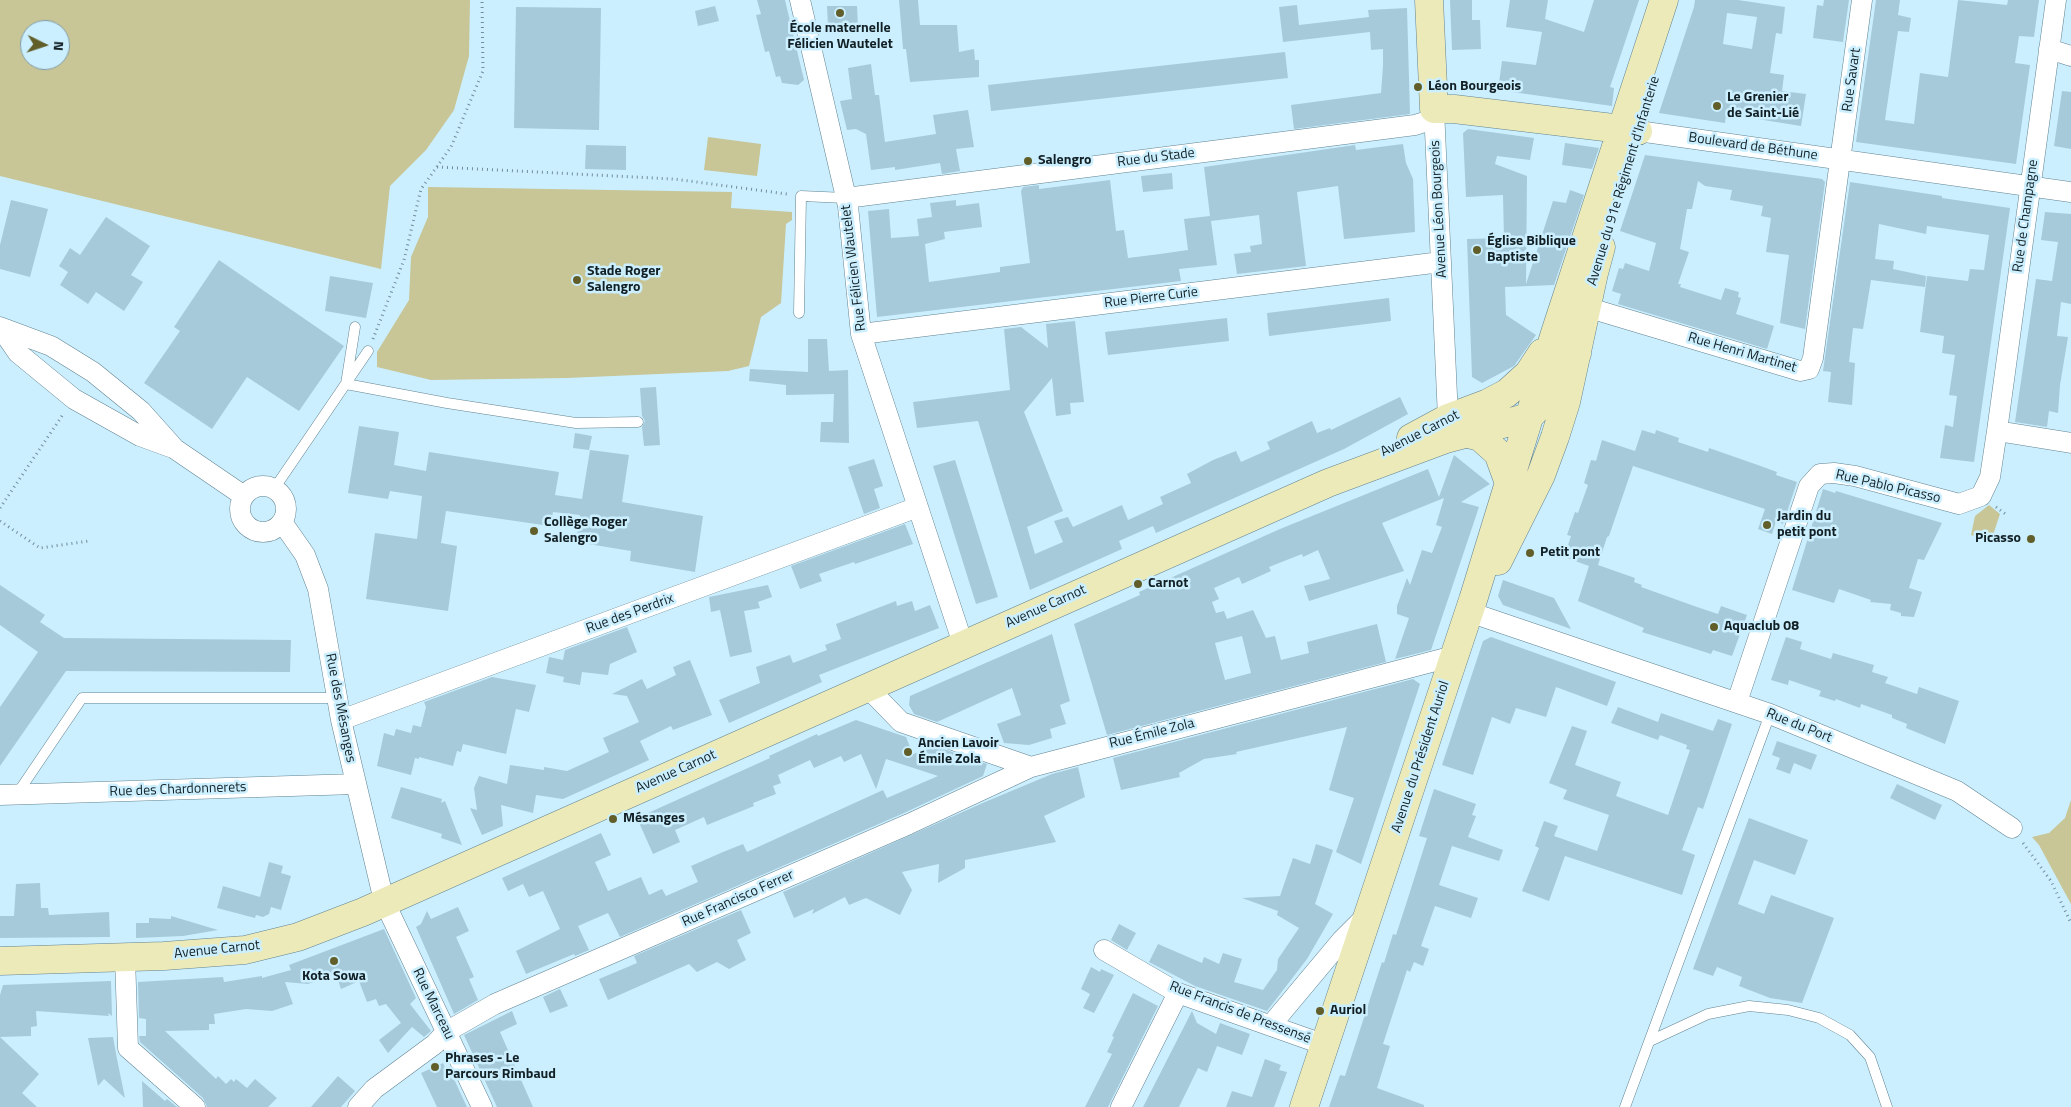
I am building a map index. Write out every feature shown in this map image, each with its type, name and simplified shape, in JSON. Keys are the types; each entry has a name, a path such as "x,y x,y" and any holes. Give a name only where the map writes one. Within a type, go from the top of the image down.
{"main road":[{"name":"Avenue Léon Bourgeois","path":"1429,0 1434,114"},
{"name":"Avenue du 91e Régiment d'Infanterie","path":"1560,422 1577,354 1594,272 1664,0"},
{"name":"Avenue du 91e Régiment d'Infanterie","path":"1529,417 1555,333 1630,129 1682,0"},
{"name":"Boulevard de Béthune","path":"1434,114 1454,109 1630,129"},
{"name":"Avenue Carnot","path":"0,961 125,957 245,950 298,937 363,912 384,901 1328,482 1458,426 1488,403 1507,393 1529,372 1555,333"},
{"path":"1529,417 1550,394 1577,354"},
{"path":"1488,403 1506,404 1529,417 1536,446 1525,508"},
{"name":"Avenue Carnot","path":"1458,426 1529,417"},
{"name":"Avenue du Président Auriol","path":"1304,1107 1471,606 1529,417"},
{"name":"Avenue du Président Auriol","path":"1471,606 1541,475 1560,422"},
{"name":"Avenue Carnot","path":"1458,426 1480,436 1498,453 1509,483"}],"street":[{"name":"Rue Félicien Wautelet","path":"800,0 846,198 861,334 963,644"},
{"name":"Rue Savart","path":"1841,159 1862,0"},
{"name":"Rue de Champagne","path":"1997,432 2056,0"},
{"path":"2049,49 2071,56"},
{"name":"Rue du Stade","path":"846,198 1415,125 1434,114"},
{"name":"Avenue Léon Bourgeois","path":"1434,114 1441,262 1458,426"},
{"name":"Boulevard de Béthune","path":"1630,129 2071,192"},
{"name":"Rue Henri Martinet","path":"1586,308 1800,371 1808,369 1813,358 1841,159"},
{"name":"Rue Pierre Curie","path":"861,334 1441,262"},
{"path":"0,327 18,353 74,399 140,436 175,449 244,496"},
{"path":"0,327 51,346 92,372 141,411 175,449"},
{"path":"1997,432 2071,443"},
{"name":"Rue Pablo Picasso","path":"1737,702 1809,486 1820,474 1834,473 1854,476 1960,504 1981,496 1990,477 1997,432"},
{"path":"264,486 274,489 283,499 286,507 282,522 276,528 261,532 247,526 240,512 244,496 256,487 264,486"},
{"name":"Rue des Perdrix","path":"341,720 918,507"},
{"name":"Rue des Mésanges","path":"282,522 305,555 318,588 341,720 384,901"},
{"name":"Rue du Port","path":"1471,606 1770,714 1957,791 2012,828"},
{"name":"Rue Émile Zola","path":"1031,767 1454,656"},
{"path":"868,687 901,722 1031,767"},
{"name":"Rue Francisco Ferrer","path":"358,1107 374,1089 435,1044 446,1032 496,1004 900,828 1031,767"},
{"name":"Rue des Chardonnerets","path":"8,795 356,784"},
{"name":"Rue Marceau","path":"384,901 482,1107"},
{"name":"Avenue du Président Auriol","path":"1270,1025 1342,940 1368,914"},
{"name":"Rue Francis de Pressensé","path":"1104,950 1178,993 1325,1045"},
{"path":"125,957 128,1048 195,1107"},
{"path":"1121,1107 1178,993"}],"lane":[{"path":"799,313 802,196 846,198"},
{"path":"346,384 355,327"},
{"path":"274,489 368,352"},
{"path":"346,384 446,403 576,423 638,422"},
{"path":"8,795 82,698 337,698"},
{"path":"1625,1107 1650,1042 1661,1004 1770,714"},
{"path":"1650,1042 1708,1014 1749,1006 1788,1010 1819,1018 1850,1035 1870,1057 1887,1107"}],"path":[{"path":"368,352 404,260 421,189 451,146 483,71 482,0"},
{"path":"437,166 674,179 802,196"},
{"path":"0,508 74,399"},
{"path":"0,522 40,548 89,541"},
{"path":"2012,828 2051,881 2071,923"}],"shaded area":[{"path":"0,0 470,0 469,56 454,110 426,150 390,186 381,269 0,176"},
{"path":"708,137 761,144 757,176 704,170"},
{"name":"Stade Roger Salengro","path":"428,187 732,192 731,208 792,212 792,220 786,224 781,303 761,317 749,366 728,371 567,378 431,380 377,367 377,352 409,300 411,257 428,217"},
{"path":"1989,505 2000,514 1991,541 1971,535 1975,516"},
{"path":"2071,800 2071,904 2039,845 2032,837 2049,833 2065,818"}],"building":[{"path":"757,0 785,0 804,80 798,85 782,83 780,76 776,77 769,51 765,52 756,15 761,14"},
{"path":"899,0 918,0 920,25 957,25 959,52 974,49 975,60 979,60 979,77 910,82 906,49 903,49"},
{"path":"1450,0 1472,0 1472,20 1480,20 1481,49 1452,50"},
{"path":"1510,0 1548,0 1545,19 1584,32 1594,0 1639,0 1610,87 1614,88 1612,106 1498,90 1502,61 1536,65 1542,32 1506,27"},
{"path":"1695,0 1738,0 1785,7 1782,34 1776,33 1770,73 1784,75 1782,91 1806,94 1801,126 1726,114 1725,123 1659,113","holes":["1727,13 1757,17 1752,49 1723,44"]},
{"path":"1824,0 1849,0 1843,42 1813,38 1817,5 1823,6"},
{"path":"1876,0 1900,0 1898,15 1911,18 1909,32 1898,31 1885,120 1914,124 1920,73 1948,77 1958,0 2007,5 2008,0 2039,0 2034,37 2019,36 2015,63 2030,65 2016,164 1856,142"},
{"path":"1297,5 1299,25 1369,17 1368,10 1407,8 1410,114 1294,129 1291,105 1381,93 1383,66 1383,49 1371,50 1370,32 1283,42 1279,7"},
{"path":"715,6 719,21 698,26 695,11"},
{"path":"827,6 857,6 858,27 828,27"},
{"path":"516,7 601,8 599,130 514,128"},
{"path":"1285,52 1288,78 991,111 988,85"},
{"path":"871,64 875,95 879,95 885,142 936,134 933,115 968,110 974,147 956,149 960,171 942,174 940,163 895,170 895,167 871,170 866,134 856,129 847,130 840,101 852,99 848,68"},
{"path":"2062,91 2071,92 2071,149 2054,146"},
{"path":"1468,129 1534,138 1530,160 1497,156 1495,164 1527,176 1526,284 1553,201 1566,203 1570,190 1584,195 1554,285 1505,287 1506,315 1536,335 1514,366 1482,383 1472,377 1467,239 1504,238 1503,195 1466,197 1463,133"},
{"path":"1565,143 1599,148 1592,169 1562,165"},
{"path":"1403,144 1406,163 1413,179 1415,232 1344,239 1338,186 1297,192 1306,266 1237,274 1234,254 1251,252 1250,246 1262,244 1259,215 1211,221 1217,265 1179,269 1181,281 877,317 868,211 889,209 891,238 919,236 917,219 932,217 930,203 956,200 956,206 979,203 982,227 944,232 945,239 925,244 929,282 1000,272 1000,267 1030,263 1021,191 1023,187 1039,185 1039,189 1110,180 1116,231 1124,230 1128,258 1160,254 1188,250 1184,219 1210,216 1204,167 1355,145 1356,150"},
{"path":"586,145 626,146 626,170 585,169"},
{"path":"1645,155 1822,179 1825,182 1805,329 1780,323 1789,255 1766,252 1771,218 1761,216 1763,206 1730,200 1732,190 1705,186 1698,181 1692,209 1687,209 1680,249 1689,252 1678,284 1681,284 1680,287 1721,300 1725,288 1739,292 1738,297 1741,298 1736,314 1774,326 1767,349 1618,304 1621,294 1612,291 1619,268 1623,269 1625,263 1649,271 1656,243 1620,231"},
{"path":"1172,173 1173,189 1143,192 1141,176"},
{"path":"1850,182 2010,208 1974,462 1940,458 1945,425 1953,427 1957,396 1949,395 1955,355 1942,353 1944,336 1920,332 1927,276 1968,281 1970,269 1984,270 1989,235 1927,226 1926,234 1879,224 1875,259 1894,261 1893,269 1926,276 1925,287 1871,280 1863,329 1853,328 1849,362 1855,363 1852,405 1828,402 1831,372 1823,371"},
{"path":"11,200 48,209 30,277 0,269 0,245"},
{"path":"2045,212 2071,214 2071,304 2061,302 2057,336 2068,337 2060,385 2058,413 2049,411 2047,427 2015,422 2036,279 2052,281 2058,242 2041,240"},
{"path":"106,217 150,246 131,275 143,282 124,311 96,292 88,304 60,285 68,272 59,266 70,248 80,255"},
{"path":"219,260 344,346 299,411 247,377 212,429 144,383 180,331 174,327"},
{"path":"330,276 373,283 366,318 325,311"},
{"path":"1389,298 1391,321 1269,336 1267,313"},
{"path":"1227,318 1229,341 1108,355 1105,332"},
{"path":"1075,321 1084,402 1070,403 1071,414 1056,416 1052,378 1024,412 1063,511 1027,527 1035,554 1063,542 1054,521 1068,517 1073,527 1122,505 1128,520 1163,504 1160,497 1191,483 1187,474 1213,460 1236,451 1241,462 1270,449 1267,442 1312,421 1317,433 1330,428 1331,430 1400,397 1408,414 1344,449 1156,533 1153,526 1119,541 1122,549 1030,590 978,421 917,428 913,402 1010,390 1004,329 1021,327 1048,348 1046,324"},
{"path":"808,339 827,339 829,371 848,370 849,443 820,442 821,422 833,422 834,394 786,395 786,385 749,381 750,369 808,372"},
{"path":"656,387 660,445 644,446 642,427 645,421 642,416 640,388"},
{"path":"359,426 399,432 394,465 426,471 429,452 559,472 555,495 582,499 590,450 629,455 622,502 703,516 695,572 630,561 631,551 576,542 580,515 553,512 550,526 446,511 441,543 457,546 448,611 366,599 375,533 417,539 422,496 390,491 388,499 348,493"},
{"path":"1642,430 1655,434 1656,430 1679,438 1678,442 1708,452 1709,448 1777,472 1776,475 1797,482 1783,524 1776,521 1772,534 1758,529 1765,509 1633,466 1598,565 1635,578 1634,582 1642,585 1641,587 1697,607 1718,614 1721,606 1747,615 1732,656 1713,650 1711,654 1642,632 1644,628 1578,601 1589,566 1564,557 1571,536 1567,535 1575,512 1578,513 1588,485 1584,483 1591,460 1596,461 1602,440 1635,451"},
{"path":"575,433 592,436 589,450 573,448"},
{"path":"1454,455 1490,484 1461,502 1479,507 1431,650 1395,659 1409,618 1397,614 1397,606 1407,578 1410,585 1422,550 1432,553 1442,527 1436,525 1444,498 1382,523 1404,571 1309,601 1304,586 1330,579 1318,550 1303,557 1302,554 1269,567 1271,571 1242,584 1239,577 1214,588 1219,599 1212,602 1216,613 1224,611 1227,619 1253,610 1266,638 1275,636 1281,660 1309,653 1307,642 1377,624 1386,662 1107,735 1074,624 1140,595 1139,592 1280,529 1428,469 1439,497","holes":["1242,636 1251,673 1225,680 1215,643"]},
{"path":"874,459 883,486 874,489 880,508 864,514 848,467"},
{"path":"955,460 998,597 976,604 933,466"},
{"path":"1823,489 1835,493 1836,491 1942,523 1924,560 1918,559 1909,588 1922,592 1914,617 1901,616 1901,613 1890,610 1891,604 1870,602 1871,600 1839,589 1834,603 1792,590"},
{"path":"905,524 913,544 819,574 822,581 800,589 791,566"},
{"path":"1503,580 1554,598 1571,629 1503,605 1498,596"},
{"path":"0,585 45,615 40,622 64,638 291,640 290,672 66,671 0,766 0,707 38,652 0,625"},
{"path":"768,585 772,597 758,602 760,608 744,611 752,652 730,657 720,610 711,612 709,597"},
{"path":"896,601 897,606 912,601 915,611 930,605 939,628 819,675 822,682 729,723 719,700 760,683 756,667 790,655 793,663 827,650 825,645 841,639 836,624"},
{"path":"627,627 637,652 610,664 608,675 582,672 580,685 563,682 564,677 546,673 549,657 563,660 565,650"},
{"path":"1052,634 1070,701 1060,705 1066,724 1050,729 1052,738 1029,745 1004,743 997,724 1021,715 1012,688 937,722 914,714 909,705 910,696"},
{"path":"1491,637 1616,682 1607,706 1556,687 1546,717 1516,708 1510,724 1492,717 1473,775 1442,765 1483,641"},
{"path":"1786,637 1802,642 1800,649 1831,659 1833,653 1874,665 1872,672 1888,677 1885,683 1917,694 1919,687 1959,701 1945,744 1906,728 1907,724 1892,718 1892,715 1861,704 1860,708 1836,699 1835,701 1819,696 1821,691 1789,680 1788,685 1771,680"},
{"path":"690,660 712,715 673,730 671,726 640,741 649,760 563,799 536,795 533,813 501,805 503,826 482,835 470,808 477,810 474,788 479,776 507,784 510,765 544,770 544,767 567,771 609,752 603,738 639,722 627,696 612,694 642,679 647,689 676,675 673,667"},
{"path":"492,677 536,685 529,712 516,709 506,754 463,744 461,752 457,751 453,766 419,757 419,759 415,758 411,775 377,766 384,733 394,736 396,729 411,733 413,725 421,727 426,707 424,702"},
{"path":"1413,679 1420,684 1361,864 1336,852 1354,798 1329,790 1347,727 1236,752 1237,754 1204,759 1179,773 1180,777 1121,790 1113,758"},
{"path":"1618,707 1658,722 1661,713 1713,731 1718,719 1732,724 1703,809 1698,807 1682,850 1695,855 1682,895 1565,856 1549,901 1522,891 1539,848 1535,846 1544,821 1558,826 1554,836 1597,851 1609,815 1563,799 1567,790 1549,783 1572,726 1587,731 1575,765 1621,782 1616,796 1668,815 1690,750 1686,749 1687,745 1660,735 1658,740 1611,723"},
{"path":"856,720 906,737 913,754 935,746 987,764 983,776 904,813 620,937 608,913 578,926 589,950 575,956 574,954 526,974 516,951 560,929 543,891 529,897 523,884 508,891 502,878 601,833 611,855 595,862 608,891 641,877 649,895 662,889 666,896 698,882 691,866 743,844 747,852 883,790 887,798 938,776 886,759 876,789 861,754 844,762 841,756 814,768 810,760 778,775 781,783 773,786 776,794 753,803 754,806 707,825 704,817 675,830 680,842 653,854 637,818 770,758 769,756 817,734 818,736"},
{"path":"1777,741 1817,755 1811,770 1794,763 1790,774 1776,769 1780,758 1772,755"},
{"path":"1078,767 1085,797 1044,816 1056,842 965,860 965,868 938,883 939,864 902,872 912,890 900,915 866,898 849,905 845,897 812,914 814,909 794,918 783,892 985,802 1052,774"},
{"path":"1897,784 1942,805 1935,820 1890,798"},
{"path":"401,787 442,799 441,803 445,801 462,845 441,838 442,834 391,818"},
{"path":"1434,789 1476,804 1472,815 1476,816 1468,837 1503,850 1499,861 1452,846 1439,885 1478,898 1471,918 1435,906 1421,946 1429,949 1423,966 1414,962 1410,972 1407,970 1383,1044 1390,1046 1377,1088 1424,1105 1424,1107 1329,1107 1340,1075 1345,1076 1382,962 1384,963 1393,934 1396,935 1427,838 1419,836"},
{"path":"1749,818 1808,840 1795,875 1754,860 1738,904 1764,914 1771,895 1834,918 1802,1003 1770,998 1739,986 1742,977 1717,967 1713,976 1693,969"},
{"path":"1316,844 1333,850 1315,904 1333,914 1307,959 1267,1011 1195,986 1149,962 1158,944 1202,963 1204,957 1219,964 1223,953 1242,959 1234,982 1263,990 1277,970 1278,959 1299,928 1277,915 1278,911 1242,898 1280,896 1293,858 1310,864"},
{"path":"269,862 283,866 281,873 291,876 281,910 271,907 269,914 263,917 256,915 255,918 217,908 223,886 260,897"},
{"path":"40,883 41,908 48,908 49,915 109,912 110,937 0,938 0,916 14,916 16,884"},
{"path":"458,907 469,931 456,937 474,977 469,979 478,1000 454,1014 416,927 421,924 427,911 431,919"},
{"path":"741,910 751,933 737,940 746,960 729,969 717,962 697,972 689,964 608,1000 599,979 637,963 634,956"},
{"path":"171,916 218,930 183,936 136,938 136,923 149,923 149,918 171,919"},
{"path":"1119,924 1136,933 1127,950 1111,940"},
{"path":"384,929 416,998 410,1004 431,1031 424,1037 412,1027 388,1053 379,1040 401,1023 386,1004 379,1006 376,999 367,1002 359,981 341,989 336,974 308,984 285,982 293,1004 272,1011 246,1009 214,1014 215,1024 209,1024 209,1030 165,1031 216,1079 218,1076 226,1084 231,1079 234,1082 236,1079 247,1088 255,1079 277,1098 268,1107 207,1107 203,1098 140,1042 139,1036 146,1036 146,1019 139,1018 138,982 223,977 224,982 262,976 262,978 291,970 289,965"},
{"path":"1091,967 1100,972 1101,969 1114,975 1094,1013 1083,1008 1090,994 1081,989"},
{"path":"111,981 112,1016 108,1013 109,1016 36,1011 37,1026 31,1027 31,1036 0,1037 0,995 3,985"},
{"path":"560,989 568,1006 550,1013 543,997"},
{"path":"1133,993 1158,1006 1108,1107 1085,1107 1112,1054 1107,1052 1114,1037 1112,1036"},
{"path":"512,1011 517,1024 500,1032 533,1107 497,1107 464,1035"},
{"path":"1192,1011 1197,1023 1216,1034 1220,1023 1250,1034 1242,1055 1217,1046 1207,1072 1198,1068 1179,1107 1143,1107"},
{"path":"0,1037 39,1074 22,1093 37,1107 0,1107"},
{"path":"113,1037 125,1098 104,1079 98,1086 88,1038"},
{"path":"1265,1059 1281,1065 1279,1070 1287,1072 1274,1107 1226,1107 1232,1091 1252,1097"},
{"path":"443,1063 450,1078 453,1077 467,1107 437,1107 421,1073"},
{"path":"338,1076 355,1091 341,1107 311,1107"},
{"path":"142,1081 165,1101 167,1099 177,1107 143,1107"}],"place":[{"name":"École maternelle Félicien Wautelet","path":"840,13"},
{"name":"Léon Bourgeois","path":"1418,87"},
{"name":"Le Grenier de Saint-Lié","path":"1717,106"},
{"name":"Salengro","path":"1028,161"},
{"name":"Église Biblique Baptiste","path":"1477,250"},
{"name":"Stade Roger Salengro","path":"577,280"},
{"name":"Jardin du petit pont","path":"1767,525"},
{"name":"Collège Roger Salengro","path":"534,531"},
{"name":"Picasso","path":"2031,539"},
{"name":"Petit pont","path":"1530,553"},
{"name":"Carnot","path":"1138,584"},
{"name":"Aquaclub 08","path":"1714,627"},
{"name":"Ancien Lavoir Émile Zola","path":"908,752"},
{"name":"Mésanges","path":"613,819"},
{"name":"Kota Sowa","path":"334,961"},
{"name":"Auriol","path":"1320,1011"},
{"name":"Phrases - Le Parcours Rimbaud","path":"435,1067"}]}
